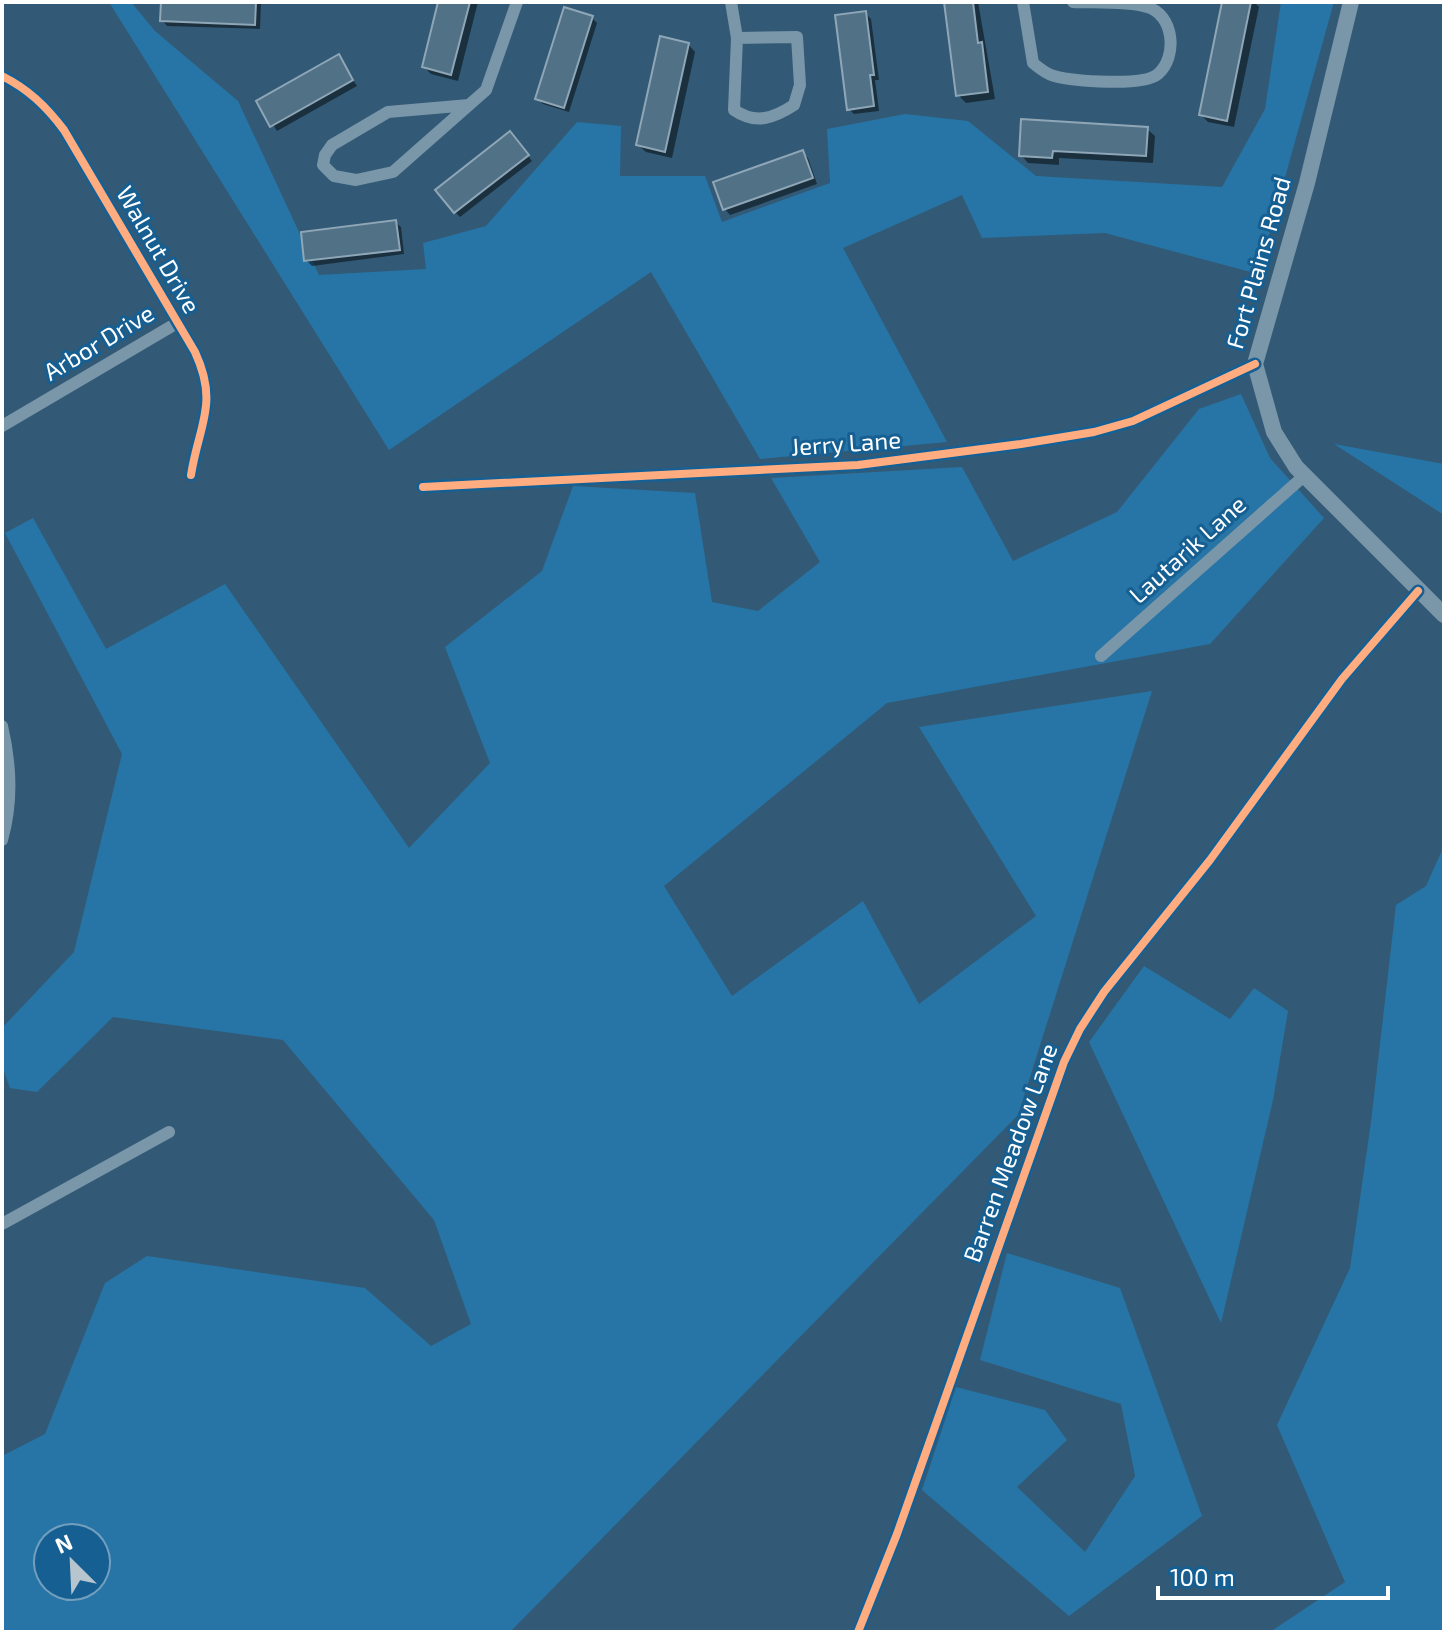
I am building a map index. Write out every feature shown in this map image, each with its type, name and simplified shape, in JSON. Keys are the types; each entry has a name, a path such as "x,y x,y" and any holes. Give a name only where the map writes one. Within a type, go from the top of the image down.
{"street":[{"path":"469,105 388,112 332,145 323,165 334,176 356,180 393,172 469,105 486,90 517,2"},
{"path":"731,2 737,38 734,110 747,119 774,118 794,105 800,85 797,37 737,38"},
{"path":"1023,2 1033,63 1050,75 1082,81 1144,80 1158,74 1170,56 1170,31 1162,14 1148,7 1073,2"},
{"name":"Fort Plains Road","path":"1351,2 1307,183 1255,364 1274,432 1304,476 1444,615"},
{"name":"Walnut Drive","path":"2,76 32,94 64,130 200,362 207,390 206,418 191,475"},
{"name":"Arbor Drive","path":"2,426 177,323"},
{"name":"Jerry Lane","path":"423,487 858,465 1021,444 1094,432 1133,421 1255,364"},
{"name":"Lautarik Lane","path":"1101,656 1304,476"},
{"name":"Barren Meadow Lane","path":"858,1632 897,1534 1064,1062 1080,1029 1104,992 1210,860 1342,679 1418,591"},
{"path":"2,726 10,775 8,814 2,840"},
{"path":"2,1224 169,1132"}],"shaded area":[{"path":"109,2 131,2 155,31 238,101 319,275 426,269 423,243 486,226 577,122 621,126 620,176 705,176 722,222 830,183 827,129 905,114 968,121 1036,176 1222,187 1265,109 1281,2 1334,2 1258,274 1105,233 982,238 962,195 843,248 947,442 760,459 651,272 389,450"},
{"path":"1241,394 1270,458 1324,518 1210,644 887,703 664,886 732,996 863,901 919,1004 1036,916 919,727 1152,691 1018,1115 510,1632 2,1632 2,1456 45,1434 105,1283 147,1256 365,1288 431,1346 471,1324 434,1220 283,1040 113,1017 37,1092 10,1088 2,1066 2,1028 74,952 122,754 5,533 33,518 106,649 225,584 409,848 490,763 445,647 542,571 573,486 695,493 712,602 758,611 820,562 771,478 962,467 1013,561 1117,512 1199,409"},
{"path":"1334,444 1444,464 1444,515"},
{"path":"1444,846 1444,1632 1270,1632 1345,1582 1277,1425 1350,1268 1371,1122 1396,905 1426,886"},
{"path":"1144,966 1230,1019 1254,988 1288,1011 1273,1100 1221,1323 1089,1042"},
{"path":"1007,1253 1120,1288 1202,1516 1069,1616 922,1490 956,1387 1045,1410 1067,1440 1017,1487 1085,1552 1135,1476 1121,1404 980,1360"}],"building":[{"path":"161,2 256,2 255,25 160,21"},
{"path":"438,2 470,2 451,75 422,67"},
{"path":"944,2 973,2 988,92 956,96"},
{"path":"1222,2 1251,2 1227,121 1199,115"},
{"path":"564,7 593,16 564,108 535,99"},
{"path":"866,11 874,75 870,75 874,106 847,110 835,15"},
{"path":"660,36 689,43 665,152 636,145"},
{"path":"339,54 353,80 270,127 256,101"},
{"path":"1021,119 1148,127 1146,156 1053,151 1052,158 1019,156"},
{"path":"510,131 529,155 454,213 435,190"},
{"path":"803,150 813,178 723,210 713,182"},
{"path":"396,220 400,250 304,261 301,232"}],"cycle path":[{"path":"2,76 36,99 64,130 195,352 206,386 206,400 191,475"},
{"path":"423,487 858,465 1021,444 1094,432 1133,421 1255,364"},
{"path":"858,1632 897,1534 1064,1062 1080,1029 1104,992 1210,860 1342,679 1418,591"}]}
